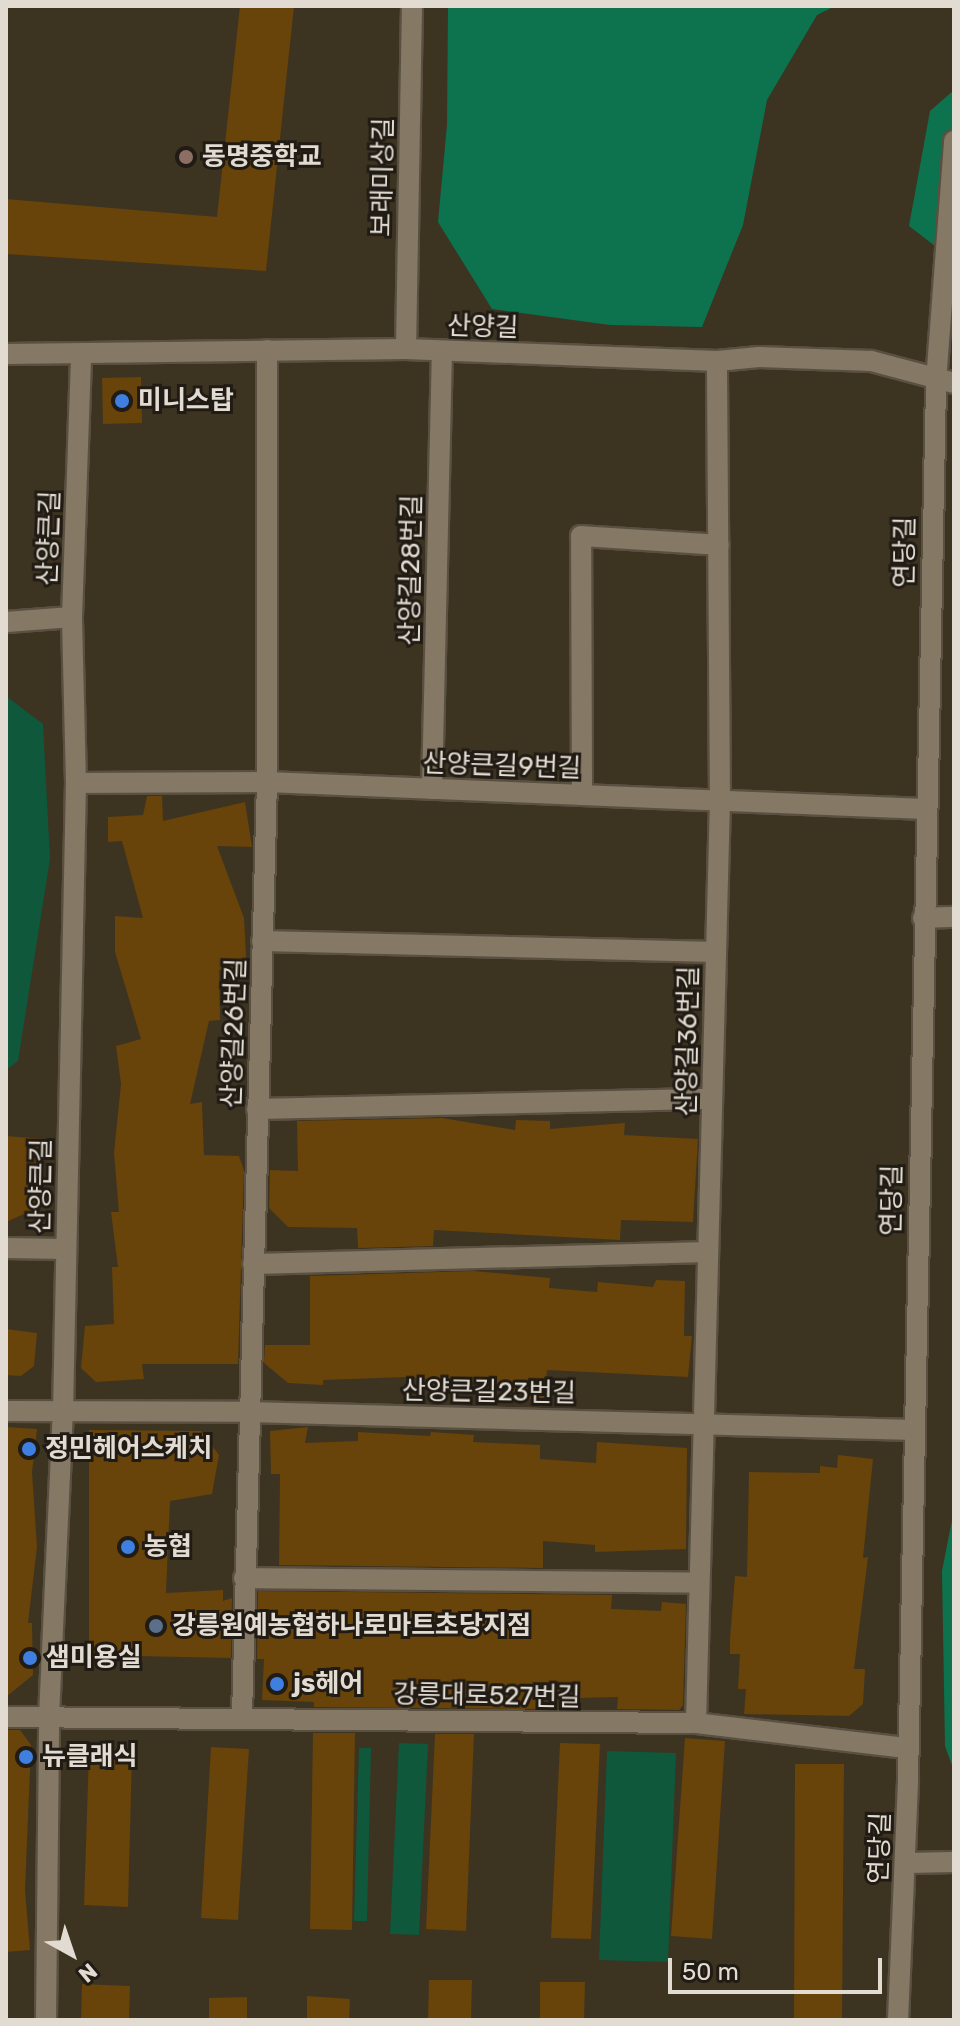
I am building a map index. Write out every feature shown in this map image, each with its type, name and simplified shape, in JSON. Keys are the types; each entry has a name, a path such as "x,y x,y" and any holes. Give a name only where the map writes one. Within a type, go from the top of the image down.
{"street":[{"name":"보래미상길","path":"406,349 412,6"},
{"name":"연당길","path":"898,2020 906,1863 925,809 954,141"},
{"name":"산양길","path":"6,354 406,349 717,361 871,361 945,382"},
{"name":"산양길26번길","path":"242,1717 267,782 267,350"},
{"name":"산양길28번길","path":"432,789 442,352"},
{"name":"산양큰길","path":"46,2020 49,1717 63,1413 76,783 72,617 81,353"},
{"name":"산양길36번길","path":"696,1723 720,801 717,361"},
{"path":"582,795 581,536 719,545"},
{"path":"6,622 72,617"},
{"name":"산양큰길9번길","path":"76,783 267,782 925,809"},
{"path":"923,918 954,917"},
{"path":"262,941 716,952"},
{"path":"257,1109 712,1099"},
{"path":"6,1248 65,1249"},
{"path":"253,1264 708,1252"},
{"name":"산양큰길23번길","path":"6,1411 249,1412 914,1430"},
{"path":"244,1578 699,1583"},
{"name":"강릉대로527번길","path":"6,1717 696,1723 907,1748"},
{"path":"906,1863 954,1862"}],"green space":[{"path":"448,6 835,6 817,15 767,100 743,225 702,327 610,325 492,309 438,222 447,125"},
{"path":"954,90 954,253 948,256 909,226 930,111"},
{"path":"6,696 43,724 50,859 18,1061 6,1070"},
{"path":"954,1510 954,1771 945,1746 942,1571"},
{"path":"399,1743 428,1744 419,1935 390,1934"},
{"path":"359,1748 371,1748 367,1921 354,1921"},
{"path":"607,1751 676,1753 668,1962 599,1960"}],"building":[{"path":"240,6 294,6 266,271 6,254 6,199 217,217"},
{"name":"미니스탑","path":"141,377 142,423 103,424 102,378"},
{"path":"147,796 162,796 163,821 245,802 252,847 217,846 244,918 247,974 219,970 220,1020 209,1021 190,1104 202,1102 204,1155 239,1156 244,1170 238,1364 142,1364 144,1379 96,1382 81,1368 85,1326 114,1324 112,1267 118,1267 111,1212 119,1212 114,1153 121,1084 116,1046 141,1039 115,952 115,916 143,918 122,841 108,842 108,817 143,815"},
{"path":"442,1118 515,1130 516,1120 550,1121 550,1129 625,1123 624,1135 698,1139 693,1222 621,1220 620,1240 434,1230 433,1246 358,1248 357,1228 288,1227 269,1208 270,1170 298,1171 297,1121"},
{"path":"6,1136 44,1139 44,1194 33,1210 6,1222"},
{"path":"473,1271 550,1278 549,1288 597,1292 598,1282 653,1287 656,1280 685,1281 684,1336 692,1336 688,1377 547,1370 545,1400 509,1398 510,1385 406,1377 323,1380 323,1385 288,1383 264,1363 265,1345 310,1345 310,1276"},
{"path":"6,1329 37,1333 34,1366 21,1376 6,1375"},
{"path":"6,1427 37,1429 32,1472 37,1547 28,1623 32,1623 33,1675 6,1697"},
{"path":"308,1427 305,1443 358,1441 358,1432 430,1436 431,1432 474,1435 473,1442 540,1445 540,1459 596,1463 597,1442 687,1448 686,1549 595,1552 595,1545 543,1541 543,1568 279,1565 280,1474 271,1474 270,1431"},
{"name":"농협","path":"89,1430 201,1431 219,1455 212,1494 170,1501 166,1593 223,1590 223,1601 232,1598 231,1658 89,1655"},
{"path":"838,1455 873,1459 863,1558 868,1557 854,1669 865,1669 863,1704 849,1716 744,1714 746,1689 738,1689 740,1654 730,1654 730,1639 735,1576 747,1577 749,1472 820,1473 820,1466 837,1468"},
{"path":"258,1591 612,1595 611,1609 661,1611 662,1602 686,1604 683,1705 679,1710 617,1709 618,1697 539,1699 539,1709 314,1707 314,1702 262,1700 264,1659 257,1659"},
{"path":"6,1730 20,1730 31,1745 25,1890 30,1950 6,1952"},
{"path":"313,1733 355,1733 352,1930 310,1929"},
{"path":"435,1734 474,1734 466,1931 426,1929"},
{"path":"685,1738 725,1741 712,1939 671,1936"},
{"path":"560,1743 600,1744 591,1939 551,1938"},
{"path":"211,1747 249,1749 238,1920 201,1918"},
{"path":"89,1753 132,1755 128,1907 84,1905"},
{"path":"795,1764 844,1764 842,2020 794,2020"},
{"path":"429,1980 472,1980 471,2020 428,2020"},
{"path":"540,1982 585,1982 584,2020 540,2020"},
{"path":"82,1984 130,1986 129,2020 81,2020"},
{"path":"307,1996 350,1999 349,2020 307,2020"},
{"path":"247,1997 247,2020 209,2020 209,1998"}],"place":[{"name":"동명중학교","path":"186,157"},
{"name":"미니스탑","path":"122,401"},
{"name":"정민헤어스케치","path":"29,1449"},
{"name":"농협","path":"128,1547"},
{"name":"강릉원예농협하나로마트초당지점","path":"156,1626"},
{"name":"샘미용실","path":"30,1658"},
{"name":"js헤어","path":"277,1684"},
{"name":"뉴클래식","path":"26,1757"}]}
